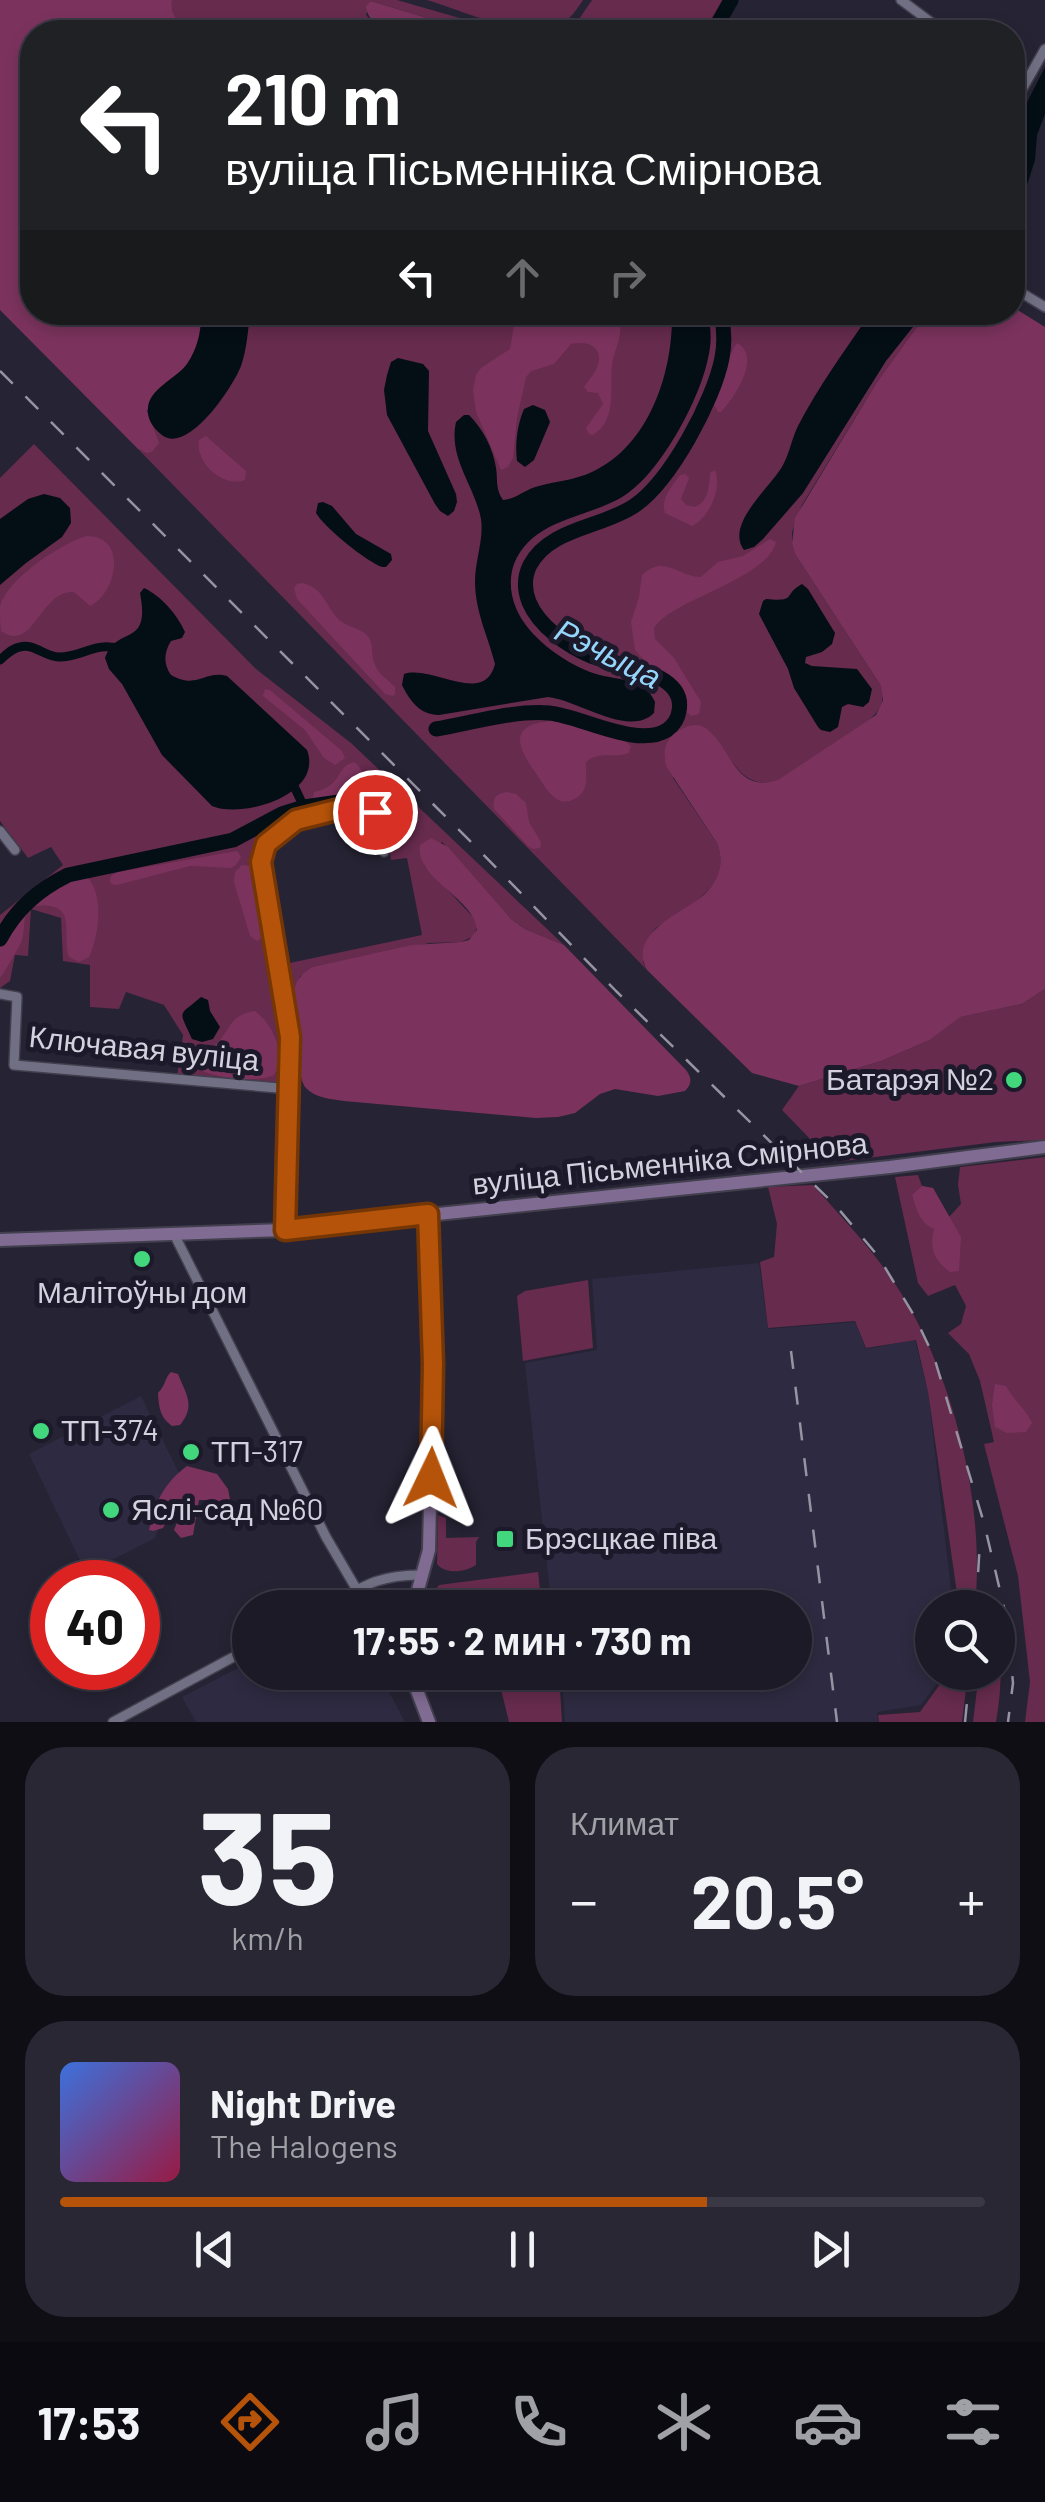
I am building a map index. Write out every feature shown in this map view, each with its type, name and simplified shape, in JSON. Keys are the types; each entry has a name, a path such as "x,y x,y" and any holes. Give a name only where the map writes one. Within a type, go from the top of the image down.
{"main road":[{"name":"вуліца Пісьменніка Смірнова","path":"0,1240 285,1230 890,1167 1045,1147"},
{"path":"419,1590 429,1550 433,1396 428,1214"},
{"path":"417,1690 429,1722"}],"street":[{"path":"901,0 928,20"},
{"path":"1026,81 1045,49"},
{"name":"Ключавая вуліца","path":"285,1230 290,1037 261,862 266,844 296,820 364,803 375,812 384,852"},
{"path":"0,831 14,850"},
{"name":"Ключавая вуліца","path":"0,994 17,996 14,1065 290,1089"},
{"path":"174,1234 326,1538 356,1590 400,1574 424,1575"},
{"path":"120,1720 232,1658"}],"shaded area":[{"path":"0,0 172,0 178,20 20,20 20,325 200,325 189,360 150,403 147,411 159,443 152,452 138,449 0,310"},
{"path":"172,0 397,0 466,20 434,20 371,1 366,15 372,20 178,20"},
{"path":"427,0 583,0 567,20 488,20"},
{"path":"592,0 737,0 726,20 578,20"},
{"path":"371,1 434,20 372,20 366,6"},
{"path":"1045,67 1045,114 1025,188 1025,106"},
{"path":"1025,314 1045,327 1045,989 1022,1004 960,1017 930,1040 881,1061 799,1086 752,1073 647,970 644,945 650,935 704,895 717,877 720,864 717,843 666,766 665,754 670,738 680,730 702,726 716,738 743,775 763,783 778,780 876,715 883,700 881,686 792,544 795,518 877,382 918,325 1025,325"},
{"path":"200,325 248,325 241,366 219,402 196,427 173,439 162,435 152,424 149,402 191,358"},
{"path":"201,325 918,325 877,382 802,505 792,532 795,554 881,686 881,704 869,720 778,781 760,782 746,777 710,732 698,726 684,728 673,778 717,843 720,868 702,896 653,931 643,962 647,970 138,449 142,451 149,418"},
{"path":"514,325 620,325 612,365 611,403 601,428 593,435 586,428 603,404 598,393 588,392 584,387 598,366 598,353 586,343 571,344 554,364 531,371 526,377 513,458 501,470 476,412 473,390 481,368 510,349"},
{"path":"671,325 709,325 704,375 666,451 628,493 535,536 514,564 511,580 516,608 537,638 579,667 636,683 655,702 654,713 643,720 617,720 548,697 439,715 421,710 402,685 404,674 415,672 480,682 489,676 495,664 476,592 481,519 459,460 456,422 469,415 483,433 503,500 534,487 592,472 612,460 643,425 662,382"},
{"path":"862,325 914,325 886,361 803,493 763,539 744,550 740,528 745,516 779,472 806,411"},
{"path":"737,343 744,349 747,367 733,397 718,412 714,405"},
{"path":"398,358 423,364 429,371 428,431 456,494 454,511 448,516 435,504 387,415 384,390 391,362"},
{"path":"533,405 545,410 550,422 534,460 525,467 517,461 517,435 524,409"},
{"path":"206,436 246,471 245,480 228,480 212,472 199,449 199,440"},
{"path":"34,444 256,669 351,743 564,945 511,919 442,842 424,865 475,919 478,924 474,936 461,942 429,943 300,976 294,995 285,964 422,935 407,858 391,860 384,821 369,803 298,819 271,838 262,853 258,872 286,1042 285,1074 275,1083 177,1077 183,1035 164,1005 126,992 119,1009 90,1007 90,965 63,961 61,918 31,909 28,956 15,955 10,981 0,988 0,915 63,865 51,847 28,858 0,821 0,478"},
{"path":"715,470 716,494 698,522 692,526 665,513 665,498 680,475 689,478 681,499 695,507 706,497 710,473"},
{"path":"44,494 60,498 70,508 71,523 62,537 0,585 0,519 28,499"},
{"path":"318,503 332,506 356,534 391,554 392,560 386,567 366,558 328,527 316,513"},
{"path":"87,536 100,538 113,555 112,578 99,599 90,606 74,592 62,594 22,634 12,636 1,631 0,607 12,586 50,554"},
{"path":"770,539 776,542 756,567 679,608 654,628 655,639 674,658 701,702 699,714 691,716 685,710 679,688 651,668 635,650 631,622 642,575 664,566 701,577 718,562 743,556"},
{"path":"302,583 316,590 342,622 367,635 375,666 395,687 393,696 385,694 297,599 294,588"},
{"path":"802,584 835,633 832,644 806,657 805,663 857,669 872,689 869,702 863,707 842,707 838,727 830,732 818,727 794,688 759,614 763,601 786,598"},
{"path":"144,588 168,606 185,632 182,638 171,641 167,649 171,675 188,681 227,676 307,750 309,766 304,780 292,791 260,806 212,806 162,755 105,658 117,641 131,634 141,622 140,593"},
{"path":"265,689 342,751 345,758 335,765 324,758 305,730 263,696"},
{"path":"554,721 621,738 631,746 629,753 591,758 586,762 582,793 573,800 561,801 546,788 520,744 524,730"},
{"path":"354,762 364,775 356,789 336,800 312,800 314,792 330,785"},
{"path":"507,792 526,803 540,848 529,847 494,809 496,797"},
{"path":"431,838 448,847 511,919 564,945 686,1070 690,1081 685,1091 658,1096 615,1089 600,1094 575,1113 536,1118 344,1101 319,1096 306,1088 296,1054 294,1021 294,993 303,974 313,967 412,945 469,940 477,930 467,908 435,879 421,857 420,845"},
{"path":"237,851 241,857 231,868 190,866 117,885 110,881 118,872"},
{"path":"242,865 250,866 261,901 263,937 257,941 250,936 234,882 235,872"},
{"path":"72,868 83,873 96,893 98,920 89,957 79,962 69,957 63,913 57,908 32,906 25,918 21,943 0,978 0,924 33,891"},
{"path":"1045,989 1045,1140 996,1142 843,1161 811,1140 782,1110 799,1086 881,1061 930,1040 959,1017 1022,1004"},
{"path":"201,997 208,1000 220,1027 213,1039 202,1042 192,1039 183,1017 184,1011"},
{"path":"255,1011 276,1040 279,1058 274,1075 236,1078 198,1069 196,1059 217,1043 236,1019"},
{"path":"1045,1157 1045,1722 1025,1722 1030,1682 1018,1576 984,1444 994,1442 980,1381 969,1354 948,1333 961,1324 966,1306 955,1285 928,1296 918,1283 895,1177 918,1175 922,1186 933,1188 949,1217 961,1204 960,1167"},
{"path":"813,1185 894,1283 922,1332 963,1448 975,1529 976,1590 957,1590 928,1392 916,1340 866,1348 855,1321 768,1328 760,1262 774,1257 777,1224 768,1187"},
{"path":"922,1186 933,1188 961,1237 959,1271 950,1272 934,1254 934,1229 922,1219 912,1195"},
{"path":"759,1263 768,1329 855,1322 866,1349 915,1340 928,1392 951,1590 915,1590 915,1690 932,1690 921,1705 877,1712 878,1722 565,1722 563,1690 812,1690 812,1590 550,1590 525,1363 597,1350 592,1279"},
{"path":"588,1280 593,1348 523,1361 517,1296 525,1291"},
{"path":"171,1372 178,1374 189,1406 180,1425 172,1426 161,1412 158,1393"},
{"path":"995,1384 1006,1386 1029,1418 1032,1423 1026,1432 1007,1433 995,1427"},
{"name":"Яслі-сад №60","path":"141,1396 179,1473 155,1538 112,1560 80,1560 29,1454"},
{"path":"187,1466 217,1474 228,1489 232,1509 219,1515 211,1512 212,1500 199,1500 193,1535 181,1538 174,1530 178,1511 171,1513 163,1528 149,1530 162,1494"},
{"path":"438,1515 446,1518 446,1538 479,1537 476,1565 456,1571 437,1564"},
{"path":"538,1572 540,1590 435,1590 439,1585"},
{"path":"232,1671 232,1690 388,1690 405,1722 196,1722 182,1697"},
{"path":"501,1690 560,1690 562,1722 509,1722"},
{"path":"936,1690 966,1690 962,1722 879,1722 878,1715 920,1712"},
{"path":"977,1690 1000,1690 996,1722 973,1722"}],"waterway":[{"name":"Рэчыца","path":"720,20 731,0"},
{"name":"Рэчыца","path":"436,729 508,715 549,713 641,736 667,730 675,721 679,698 672,687 647,672 591,656 563,641 534,611 526,592 526,579 530,565 550,543 634,506 662,479 689,439 710,395 724,347 723,325"},
{"path":"0,660 25,646 59,657 105,647 123,650"},
{"name":"Рэчыца","path":"0,939 29,901 68,875 233,840 282,814 346,801 377,779"},
{"path":"292,782 304,807"}],"railway":[{"path":"0,371 616,991 836,1206 878,1256 934,1357 984,1523 1007,1620 1013,1683 1008,1722"},
{"path":"791,1351 837,1722"},
{"path":"977,1590 980,1541"},
{"path":"965,1722 968,1690"}],"place":[{"name":"Батарэя №2","path":"1014,1080"},
{"name":"Малітоўны дом","path":"142,1259"},
{"name":"ТП-374","path":"41,1431"},
{"name":"ТП-317","path":"191,1452"},
{"name":"Яслі-сад №60","path":"111,1510"},
{"name":"Брэсцкае піва","path":"505,1539"}],"route":[{"path":"375,812 364,803 296,820 266,844 261,862 290,1037 285,1230 428,1214 433,1364 431,1478"}]}
